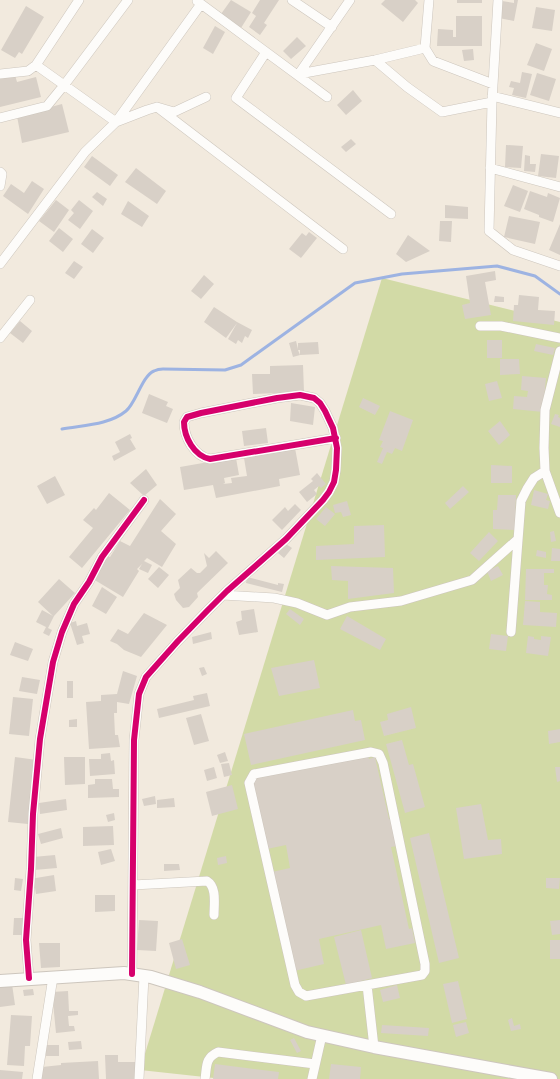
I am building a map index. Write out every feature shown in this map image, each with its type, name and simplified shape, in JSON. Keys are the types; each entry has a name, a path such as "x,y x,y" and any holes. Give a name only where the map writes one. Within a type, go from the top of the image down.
{"main road":[{"path":"0,981 29,978 138,975 200,992 307,1032 322,1036 374,1047 551,1079"}],"street":[{"path":"0,74 28,71 36,65 79,0"},
{"path":"0,118 47,106 128,0"},
{"path":"292,0 332,27"},
{"path":"299,74 350,0"},
{"path":"429,0 425,48 433,62 493,84"},
{"path":"498,0 492,99 489,231 513,250 560,266"},
{"path":"0,264 85,152 116,122 198,2 266,52 299,74 327,97"},
{"path":"299,74 375,60 425,48"},
{"path":"266,52 236,98 392,214"},
{"path":"375,60 442,112 492,99 560,113"},
{"path":"36,65 65,84 116,122"},
{"path":"116,122 158,107 174,112 206,97"},
{"path":"158,107 344,249"},
{"path":"490,168 560,187"},
{"path":"0,172 2,174 0,186"},
{"path":"0,338 30,300"},
{"path":"480,326 502,326 560,338"},
{"path":"560,351 545,410 545,472 560,513"},
{"path":"139,1079 138,975 133,885 134,740 139,694 146,677 152,670 223,596 286,539 329,492 334,482 336,470 336,438 330,419 320,403 314,398 306,396 277,398 201,413 187,417 184,422 186,432 193,448 200,455 210,459 336,438"},
{"path":"511,632 522,501 534,478 545,472"},
{"path":"29,978 26,940 33,814 40,739 53,662 62,632 74,604 89,582 102,557 144,500"},
{"path":"223,596 274,598 305,606 326,614 350,607 401,601 472,580 518,539"},
{"path":"371,752 379,754 383,763 425,964 425,971 422,975 367,985 306,996 299,992 295,985 249,783 254,774 371,752"},
{"path":"133,885 206,881 210,883 213,888 214,915"},
{"path":"37,1079 53,977"},
{"path":"367,985 374,1047"},
{"path":"312,1079 322,1036"},
{"path":"205,1079 207,1060 212,1054 218,1052 315,1064"}],"green space":[{"path":"382,278 560,322 560,1079 223,1079 140,1070"}],"building":[{"path":"231,0 251,12 241,28 221,14"},
{"path":"260,0 279,0 264,23 267,25 260,35 249,27 256,16 252,13"},
{"path":"385,0 415,0 418,3 403,22 381,4"},
{"path":"457,0 482,0 482,3 457,3"},
{"path":"514,0 518,0 514,21 499,18 502,1 514,3"},
{"path":"26,6 44,17 22,54 19,52 15,58 1,50"},
{"path":"536,7 555,10 552,31 532,28"},
{"path":"456,16 482,16 482,46 437,46 438,29 453,30 453,37 456,37"},
{"path":"215,26 225,32 213,54 203,48"},
{"path":"297,37 306,46 291,59 283,51"},
{"path":"536,43 552,49 544,71 527,65"},
{"path":"473,49 474,60 464,61 462,50"},
{"path":"522,72 532,74 526,98 512,95 514,88 509,87 511,81 520,83"},
{"path":"537,73 556,79 549,101 530,95"},
{"path":"15,75 17,82 36,77 41,97 0,107 0,79"},
{"path":"353,90 362,101 346,115 337,105"},
{"path":"62,104 69,132 22,143 17,116"},
{"path":"351,139 356,144 346,152 341,147"},
{"path":"506,145 523,146 521,168 505,167"},
{"path":"541,154 559,156 556,178 538,176"},
{"path":"525,155 530,156 530,164 536,164 535,172 524,171"},
{"path":"92,156 118,175 110,186 84,167"},
{"path":"136,168 166,191 157,204 125,182"},
{"path":"32,181 44,189 28,214 3,196 11,184 24,193"},
{"path":"513,185 528,191 520,212 504,206"},
{"path":"530,191 547,197 548,193 560,198 553,222 524,209"},
{"path":"97,192 107,199 103,206 92,197"},
{"path":"56,200 69,210 54,232 39,221"},
{"path":"79,200 93,211 80,229 68,220 74,213 71,210"},
{"path":"128,201 149,216 142,227 121,214"},
{"path":"445,205 468,207 468,219 445,218"},
{"path":"509,216 540,222 535,244 504,237"},
{"path":"440,221 452,221 451,242 439,241"},
{"path":"560,224 560,255 549,250"},
{"path":"59,228 73,239 63,252 49,241"},
{"path":"92,229 104,238 93,253 81,244"},
{"path":"309,232 317,238 301,258 289,249 302,233 306,236"},
{"path":"408,235 430,251 406,262 396,254"},
{"path":"74,261 83,267 74,279 65,273"},
{"path":"495,271 496,280 485,282 491,315 465,319 462,305 470,303 466,276"},
{"path":"204,275 214,284 201,299 191,291"},
{"path":"519,295 539,297 538,310 555,311 554,325 513,321 514,305 518,305"},
{"path":"495,296 504,297 504,302 494,302"},
{"path":"214,307 252,330 248,338 245,336 242,343 238,340 236,344 228,339 237,323 226,338 204,322"},
{"path":"20,321 32,331 23,343 10,333"},
{"path":"487,340 502,340 502,358 487,358"},
{"path":"296,341 298,349 298,343 318,342 319,354 293,357 289,343"},
{"path":"536,344 555,348 553,355 534,351"},
{"path":"500,359 519,359 520,374 500,375"},
{"path":"303,365 304,392 253,394 252,374 270,374 270,366"},
{"path":"522,376 546,378 543,412 513,409 514,396 527,397 528,391 521,390"},
{"path":"497,381 502,398 489,401 485,384"},
{"path":"149,394 168,402 166,406 173,409 167,423 142,413"},
{"path":"363,398 380,406 375,415 359,407"},
{"path":"291,403 315,407 313,425 290,421"},
{"path":"390,411 413,420 402,451 395,448 392,454 387,452 382,464 377,462 383,448 380,447 383,441 379,440"},
{"path":"555,414 559,415 560,427 551,424"},
{"path":"500,421 510,435 499,445 488,431"},
{"path":"266,428 268,443 244,446 242,431"},
{"path":"130,434 132,438 130,439 136,449 114,461 112,456 120,452 115,442"},
{"path":"295,448 300,475 279,479 280,486 216,498 213,485 184,490 180,467 236,458 239,475 224,478 225,483 223,484 232,483 231,478 247,476 244,458"},
{"path":"491,465 512,466 512,483 491,483"},
{"path":"146,469 157,485 144,496 130,483"},
{"path":"317,473 326,484 321,488 319,486 314,490 317,494 307,502 299,492 313,481 311,479"},
{"path":"55,476 65,495 47,504 37,486"},
{"path":"463,486 469,492 450,509 445,503"},
{"path":"534,490 548,494 546,500 550,501 548,509 531,505"},
{"path":"109,493 130,510 82,568 69,557 93,528 83,520 94,508 96,510"},
{"path":"498,495 516,495 515,530 493,529 493,510 497,510"},
{"path":"160,499 176,514 161,531 176,544 162,567 147,558 144,561 152,565 148,573 139,569 142,564 137,569 139,571 123,597 93,579 107,556 110,557 120,541 130,546"},
{"path":"347,501 351,515 343,517 341,512 335,513 333,505"},
{"path":"295,504 301,510 282,530 272,520 285,507 288,511"},
{"path":"326,507 335,514 325,526 316,519"},
{"path":"384,525 385,557 316,560 316,546 354,544 354,526"},
{"path":"554,531 556,541 551,542 550,532"},
{"path":"489,532 498,541 479,561 470,553"},
{"path":"286,544 292,548 284,558 278,553"},
{"path":"552,548 560,549 560,561 551,561"},
{"path":"537,550 546,552 546,558 536,556"},
{"path":"216,551 228,563 197,593 198,597 189,607 183,608 176,600 174,594 180,588 178,580 191,568 197,573 200,573 207,566 204,553 209,558"},
{"path":"331,566 393,568 394,593 348,599 348,581 332,580"},
{"path":"498,566 503,575 491,581 487,571"},
{"path":"159,567 169,575 158,588 148,579"},
{"path":"526,569 554,569 554,573 544,573 544,585 548,585 547,594 552,595 552,600 525,600"},
{"path":"247,577 278,585 278,583 284,584 282,592 246,583"},
{"path":"59,579 75,593 54,616 48,628 52,630 49,636 43,633 46,627 36,622 42,610 53,616 38,602"},
{"path":"102,587 117,597 106,614 92,606"},
{"path":"525,601 540,602 540,612 557,613 556,627 523,625"},
{"path":"254,609 258,632 239,635 236,622 242,620 241,611"},
{"path":"290,609 304,619 300,625 286,614"},
{"path":"144,613 167,625 141,657 124,650 117,644 110,641 118,629 128,634"},
{"path":"347,616 386,639 380,650 340,629"},
{"path":"76,621 77,626 87,623 90,634 82,636 84,643 77,645 70,623"},
{"path":"211,632 212,639 193,644 192,637"},
{"path":"491,634 508,636 506,651 489,649"},
{"path":"528,636 541,640 541,636 551,637 548,656 526,653"},
{"path":"15,642 33,649 28,661 10,655"},
{"path":"314,660 320,688 279,696 271,668"},
{"path":"204,667 207,674 202,676 199,668"},
{"path":"123,671 137,676 129,704 117,702 117,713 114,713 115,735 118,735 120,747 89,749 86,702 101,701 101,695 117,694"},
{"path":"22,677 40,680 37,694 19,691"},
{"path":"67,681 73,681 73,698 67,698"},
{"path":"207,693 210,706 159,718 157,709 194,700 193,696"},
{"path":"13,697 33,699 29,736 9,734"},
{"path":"411,707 416,728 384,736 380,722 388,720 387,714"},
{"path":"353,710 355,721 361,720 365,740 251,765 244,734"},
{"path":"201,714 209,741 194,745 186,718"},
{"path":"77,719 77,727 69,727 69,720"},
{"path":"560,729 560,742 549,744 548,731"},
{"path":"402,740 409,765 413,764 425,807 405,813 386,744"},
{"path":"225,752 228,761 220,763 217,755"},
{"path":"110,753 111,761 114,760 115,774 90,776 89,759 101,759 101,754"},
{"path":"368,755 369,759 375,757 389,819 391,819 397,846 391,847 409,929 412,928 415,943 386,949 381,925 319,939 324,964 294,971 272,872 290,868 286,845 267,849 251,779 341,759"},
{"path":"15,757 37,760 28,824 8,822"},
{"path":"64,757 85,757 85,784 65,785"},
{"path":"229,763 232,775 224,777 221,764"},
{"path":"214,767 217,778 207,781 204,770"},
{"path":"555,767 560,767 560,781 557,782"},
{"path":"95,779 112,779 113,789 119,789 119,797 88,798 88,785 95,784"},
{"path":"232,785 238,809 212,816 206,792"},
{"path":"155,796 156,804 144,806 142,799"},
{"path":"174,798 175,807 157,808 157,800"},
{"path":"66,799 67,810 40,814 39,803"},
{"path":"481,804 488,840 501,839 502,854 464,859 456,808"},
{"path":"114,813 115,820 108,822 106,815"},
{"path":"113,826 114,845 83,846 83,827"},
{"path":"61,828 63,838 41,844 38,834"},
{"path":"429,833 459,958 439,963 410,838"},
{"path":"111,849 115,861 101,865 98,852"},
{"path":"55,855 57,868 34,870 33,857"},
{"path":"226,856 227,863 218,865 217,858"},
{"path":"164,864 179,864 180,870 164,871"},
{"path":"54,875 56,891 36,894 35,888 31,889 30,879"},
{"path":"15,878 23,879 21,891 14,890"},
{"path":"546,878 560,878 559,889 546,888"},
{"path":"95,895 115,895 115,911 95,912"},
{"path":"14,918 26,918 26,935 13,935"},
{"path":"139,920 158,921 156,951 137,950"},
{"path":"560,920 560,934 552,935 550,921"},
{"path":"361,930 372,978 346,985 334,937"},
{"path":"182,939 190,965 176,969 169,943"},
{"path":"550,940 560,940 560,959 550,959"},
{"path":"39,943 60,943 60,967 41,968"},
{"path":"458,981 467,1019 452,1023 443,984"},
{"path":"12,984 15,1005 0,1007 0,985"},
{"path":"397,985 400,998 383,1002 380,990"},
{"path":"33,989 34,995 24,996 23,990"},
{"path":"68,991 69,1011 78,1011 78,1015 68,1016 69,1026 74,1026 75,1031 56,1033 52,992"},
{"path":"11,1015 32,1016 30,1046 25,1046 24,1066 7,1065"},
{"path":"512,1018 514,1026 520,1024 521,1029 511,1031 508,1020"},
{"path":"466,1022 469,1033 456,1037 453,1025"},
{"path":"382,1025 429,1028 428,1036 381,1033"},
{"path":"294,1038 301,1051 297,1053 290,1040"},
{"path":"81,1041 82,1049 69,1050 68,1042"},
{"path":"46,1045 59,1045 59,1056 46,1056"},
{"path":"105,1055 118,1055 118,1062 135,1062 136,1079 106,1079"},
{"path":"98,1061 99,1079 42,1079 42,1067 61,1065 61,1063"},
{"path":"215,1064 279,1072 278,1079 213,1079"},
{"path":"331,1064 361,1067 360,1079 329,1079"},
{"path":"0,1070 23,1072 22,1079 0,1079"}],"waterway":[{"path":"62,429 96,424 119,416 130,407 146,378 156,370 225,370 241,365 355,283 402,274 497,266 535,276 560,294"}],"cycle path":[{"path":"132,974 134,740 139,694 146,677 178,641 227,591 286,539 323,500 334,482 336,470 337,448 333,428 320,403 314,398 300,395 277,398 201,413 187,417 184,422 184,428 191,445 199,454 210,459 336,438"},
{"path":"29,978 26,940 33,814 40,739 53,662 62,632 74,604 89,582 102,557 144,500"}]}
